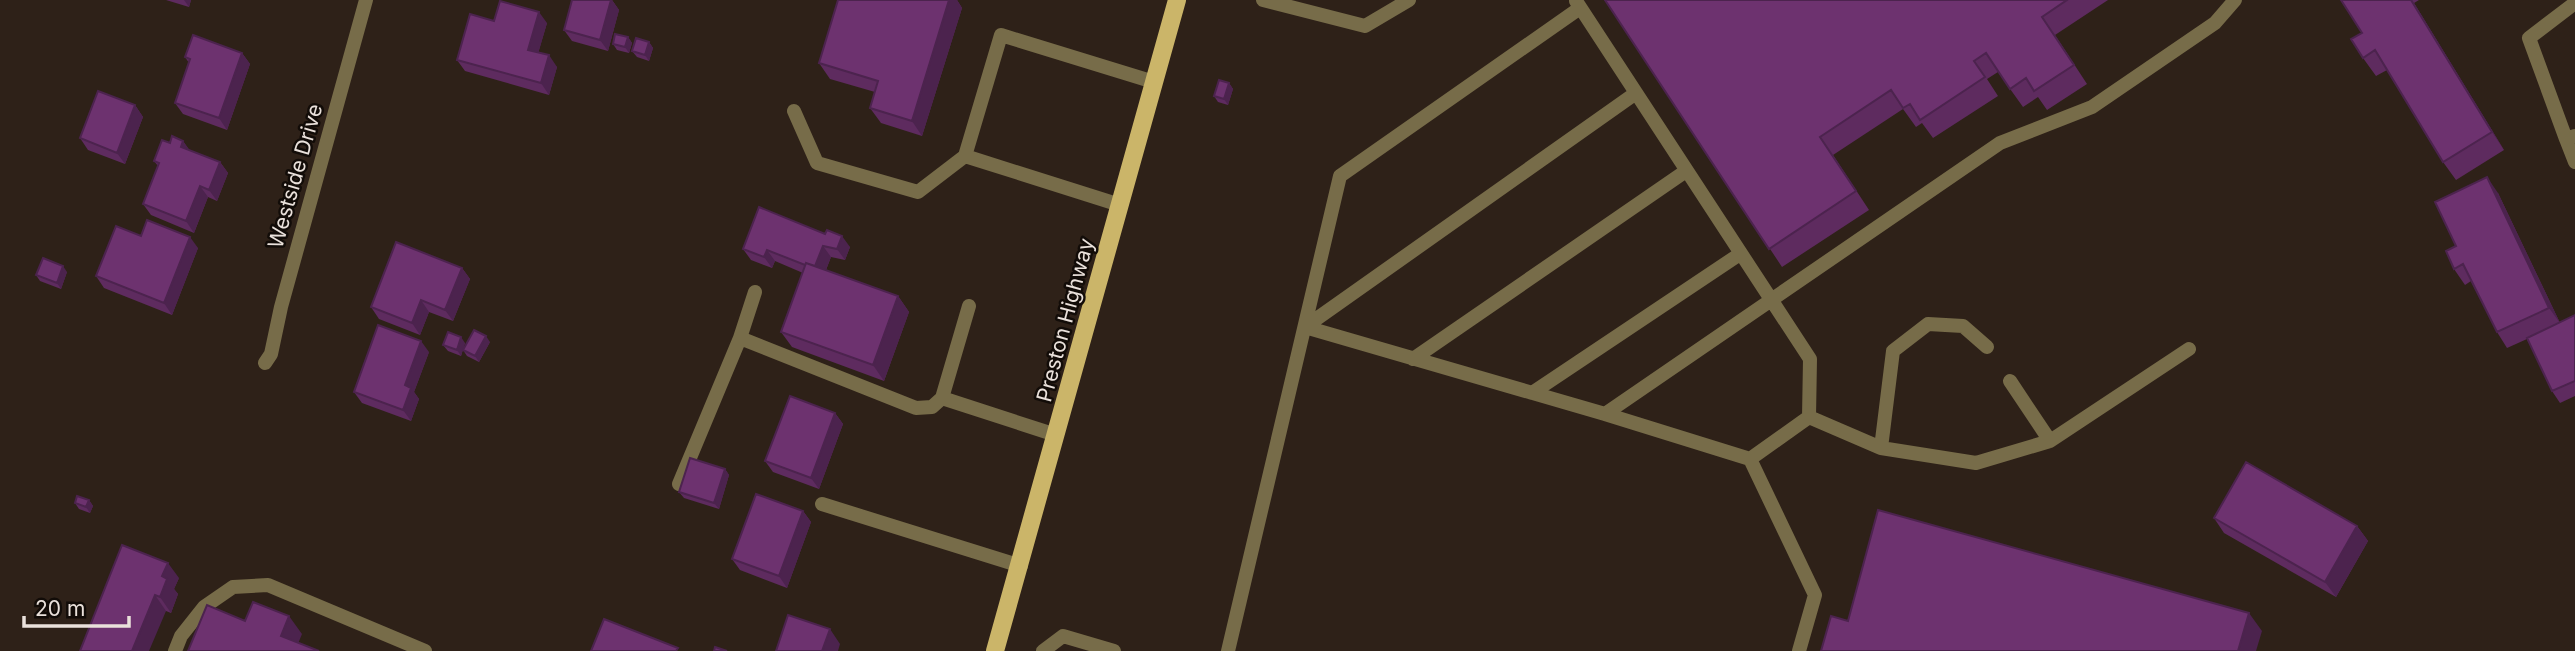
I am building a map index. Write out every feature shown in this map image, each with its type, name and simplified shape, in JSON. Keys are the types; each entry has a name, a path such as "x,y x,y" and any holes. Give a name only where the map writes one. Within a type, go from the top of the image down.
{"main road":[{"name":"Preston Highway","path":"1001,650 1056,435 1177,0"}],"street":[{"name":"Westside Drive","path":"265,363 271,354 281,307 366,0"},
{"path":"1263,0 1365,26 1399,2"},
{"path":"1605,415 2000,143 2092,107 2215,23 2235,0"},
{"path":"1228,651 1340,176 1578,4 1810,359 1809,417"},
{"path":"2575,4 2529,38 2570,137 2575,162"},
{"path":"794,111 817,163 918,192 965,156 1001,35 1154,82"},
{"path":"1305,327 1636,93"},
{"path":"965,156 1120,205"},
{"path":"1413,359 1686,171"},
{"path":"1532,393 1740,254"},
{"path":"679,484 740,338 755,292"},
{"path":"740,338 916,408 932,407 942,398 969,306"},
{"path":"1881,449 1893,351 1928,324 1963,326 1987,347"},
{"path":"1305,327 1750,459 1815,595 1799,651"},
{"path":"1809,417 1881,449 1976,463 2050,441 2189,349"},
{"path":"2010,380 2050,441"},
{"path":"942,398 1056,435"},
{"path":"1750,459 1809,417"},
{"path":"822,504 1021,566"},
{"path":"175,651 181,636 204,607 233,587 268,585 425,651"},
{"path":"1043,651 1063,636 1114,651"}],"building":[{"path":"572,0 611,0 600,40 564,30"},
{"path":"838,0 949,0 912,121 870,108 878,81 819,63"},
{"path":"1605,0 2067,0 2042,17 2074,65 2034,91 2026,78 2010,89 1986,53 1974,61 1985,77 1920,120 1910,104 1903,108 1891,90 1820,137 1856,191 1769,249"},
{"path":"2341,0 2411,0 2492,132 2443,162 2375,50 2363,58 2351,39 2362,33"},
{"path":"500,1 539,12 528,50 549,55 541,83 457,60 470,14 494,21"},
{"path":"615,34 628,37 625,47 613,44"},
{"path":"193,35 242,53 219,118 175,103 190,59 185,57"},
{"path":"636,38 649,42 645,55 632,51"},
{"path":"1219,80 1229,83 1224,99 1214,96"},
{"path":"98,91 135,105 117,153 80,138"},
{"path":"172,136 183,141 181,147 220,162 209,190 200,186 186,221 143,204 159,163 154,161 162,140 170,143"},
{"path":"2487,177 2549,308 2497,332 2463,264 2454,269 2446,251 2456,246 2435,202"},
{"path":"759,207 825,234 827,230 842,236 837,249 823,246 815,266 805,265 767,250 764,257 743,249"},
{"path":"147,220 190,237 164,303 96,276 116,226 141,236"},
{"path":"396,242 462,268 445,310 421,300 412,323 371,307"},
{"path":"43,258 63,266 57,283 36,275"},
{"path":"806,263 898,296 873,365 781,332"},
{"path":"2575,315 2575,381 2552,391 2527,338"},
{"path":"378,325 421,341 405,385 411,388 403,410 354,392"},
{"path":"474,330 486,336 475,356 463,350"},
{"path":"448,332 461,337 457,350 443,345"},
{"path":"790,396 835,413 811,478 765,461"},
{"path":"690,458 725,469 714,503 679,492"},
{"path":"2246,462 2357,526 2325,582 2214,518"},
{"path":"756,494 803,511 779,576 732,559"},
{"path":"77,496 89,500 86,507 75,503"},
{"path":"1878,510 2249,613 2238,651 1821,651 1831,616 1848,621"},
{"path":"122,545 168,563 162,576 167,579 160,597 155,595 132,651 80,651"},
{"path":"253,602 289,616 281,636 319,651 188,651 207,605 245,621"},
{"path":"788,615 830,629 822,651 776,651"},
{"path":"604,619 678,648 676,651 591,651"}]}
